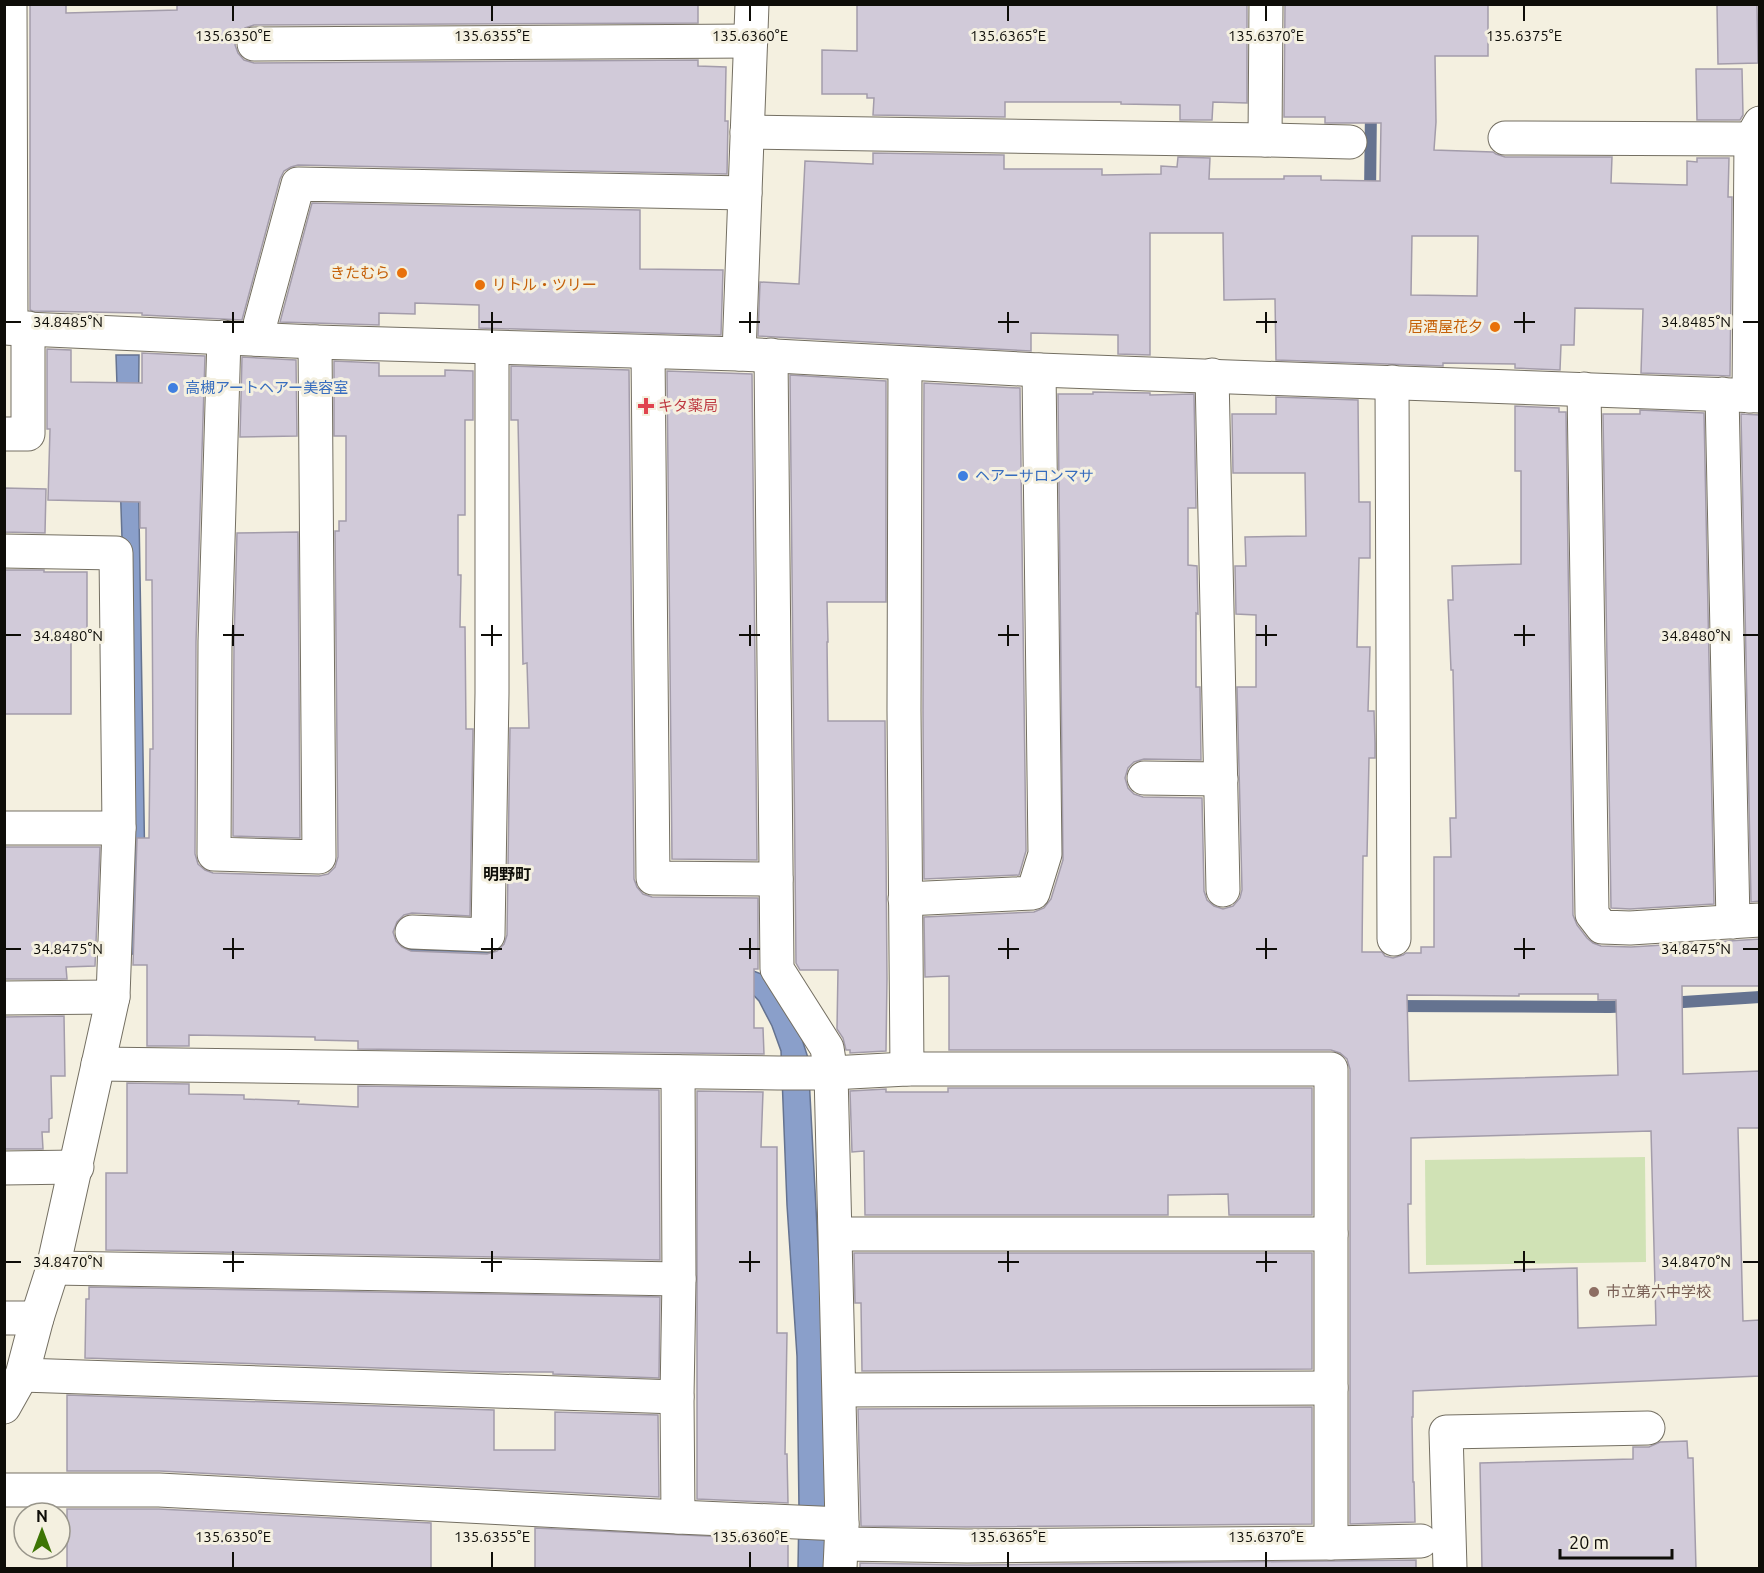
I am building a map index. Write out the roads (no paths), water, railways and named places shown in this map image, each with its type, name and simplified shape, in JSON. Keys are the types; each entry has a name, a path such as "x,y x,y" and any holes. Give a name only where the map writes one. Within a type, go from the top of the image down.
{"street":[{"path":"4,434 28,434 15,328 10,4"},
{"path":"739,354 752,4"},
{"path":"1265,140 1266,4"},
{"path":"254,44 751,41"},
{"path":"1505,138 1755,131 1744,395 1746,921 1630,928 1602,927 1592,914 1584,389"},
{"path":"747,132 1350,142"},
{"path":"315,342 319,857 214,854 215,642 240,338 298,184 745,193"},
{"path":"15,328 315,342 771,355 1039,370 1744,395"},
{"path":"412,932 488,935 492,693 492,348"},
{"path":"648,352 653,878 776,879"},
{"path":"771,355 777,969 827,1048 822,1073 836,1234 840,1390 839,1540"},
{"path":"905,364 904,699 907,1069"},
{"path":"905,899 1033,894 1045,854 1039,370"},
{"path":"1212,375 1223,890"},
{"path":"1392,382 1394,939"},
{"path":"4,551 116,553 119,828 113,997 53,1268 22,1375 4,1407"},
{"path":"1144,778 1221,780"},
{"path":"4,828 119,828"},
{"path":"4,998 113,997"},
{"path":"98,1065 778,1073 907,1069 1331,1069 1331,1543"},
{"path":"678,1072 679,1279 676,1397 678,1517"},
{"path":"4,1168 76,1167"},
{"path":"836,1234 1331,1234"},
{"path":"53,1268 679,1279"},
{"path":"4,1318 37,1318"},
{"path":"22,1375 676,1397"},
{"path":"840,1390 1331,1388"},
{"path":"1450,1569 1446,1432 1648,1428"},
{"path":"4,1490 159,1490 796,1522 839,1540 967,1546 1421,1541"}],"water":[{"path":"116,355 139,355 138,455 146,934 260,945 492,952 743,967 764,975 802,1039 808,1058 828,1434 828,1568 798,1568 797,1356 787,1205 781,1051 772,1026 759,1001 745,986 132,954"}],"waterway":[{"path":"1370,195 1371,108"},
{"path":"1668,1003 1760,997"},
{"path":"1392,1006 1633,1006"}],"place":[{"name":"きたむら","path":"402,273"},
{"name":"リトル・ツリー","path":"480,285"},
{"name":"居酒屋花夕","path":"1495,327"},
{"name":"高槻アートヘアー美容室","path":"173,388"},
{"name":"キタ薬局","path":"646,406"},
{"name":"ヘアーサロンマサ","path":"963,476"},
{"name":"市立第六中学校","path":"1594,1292"}],"district":[{"name":"明野町","path":"507,874"}]}
